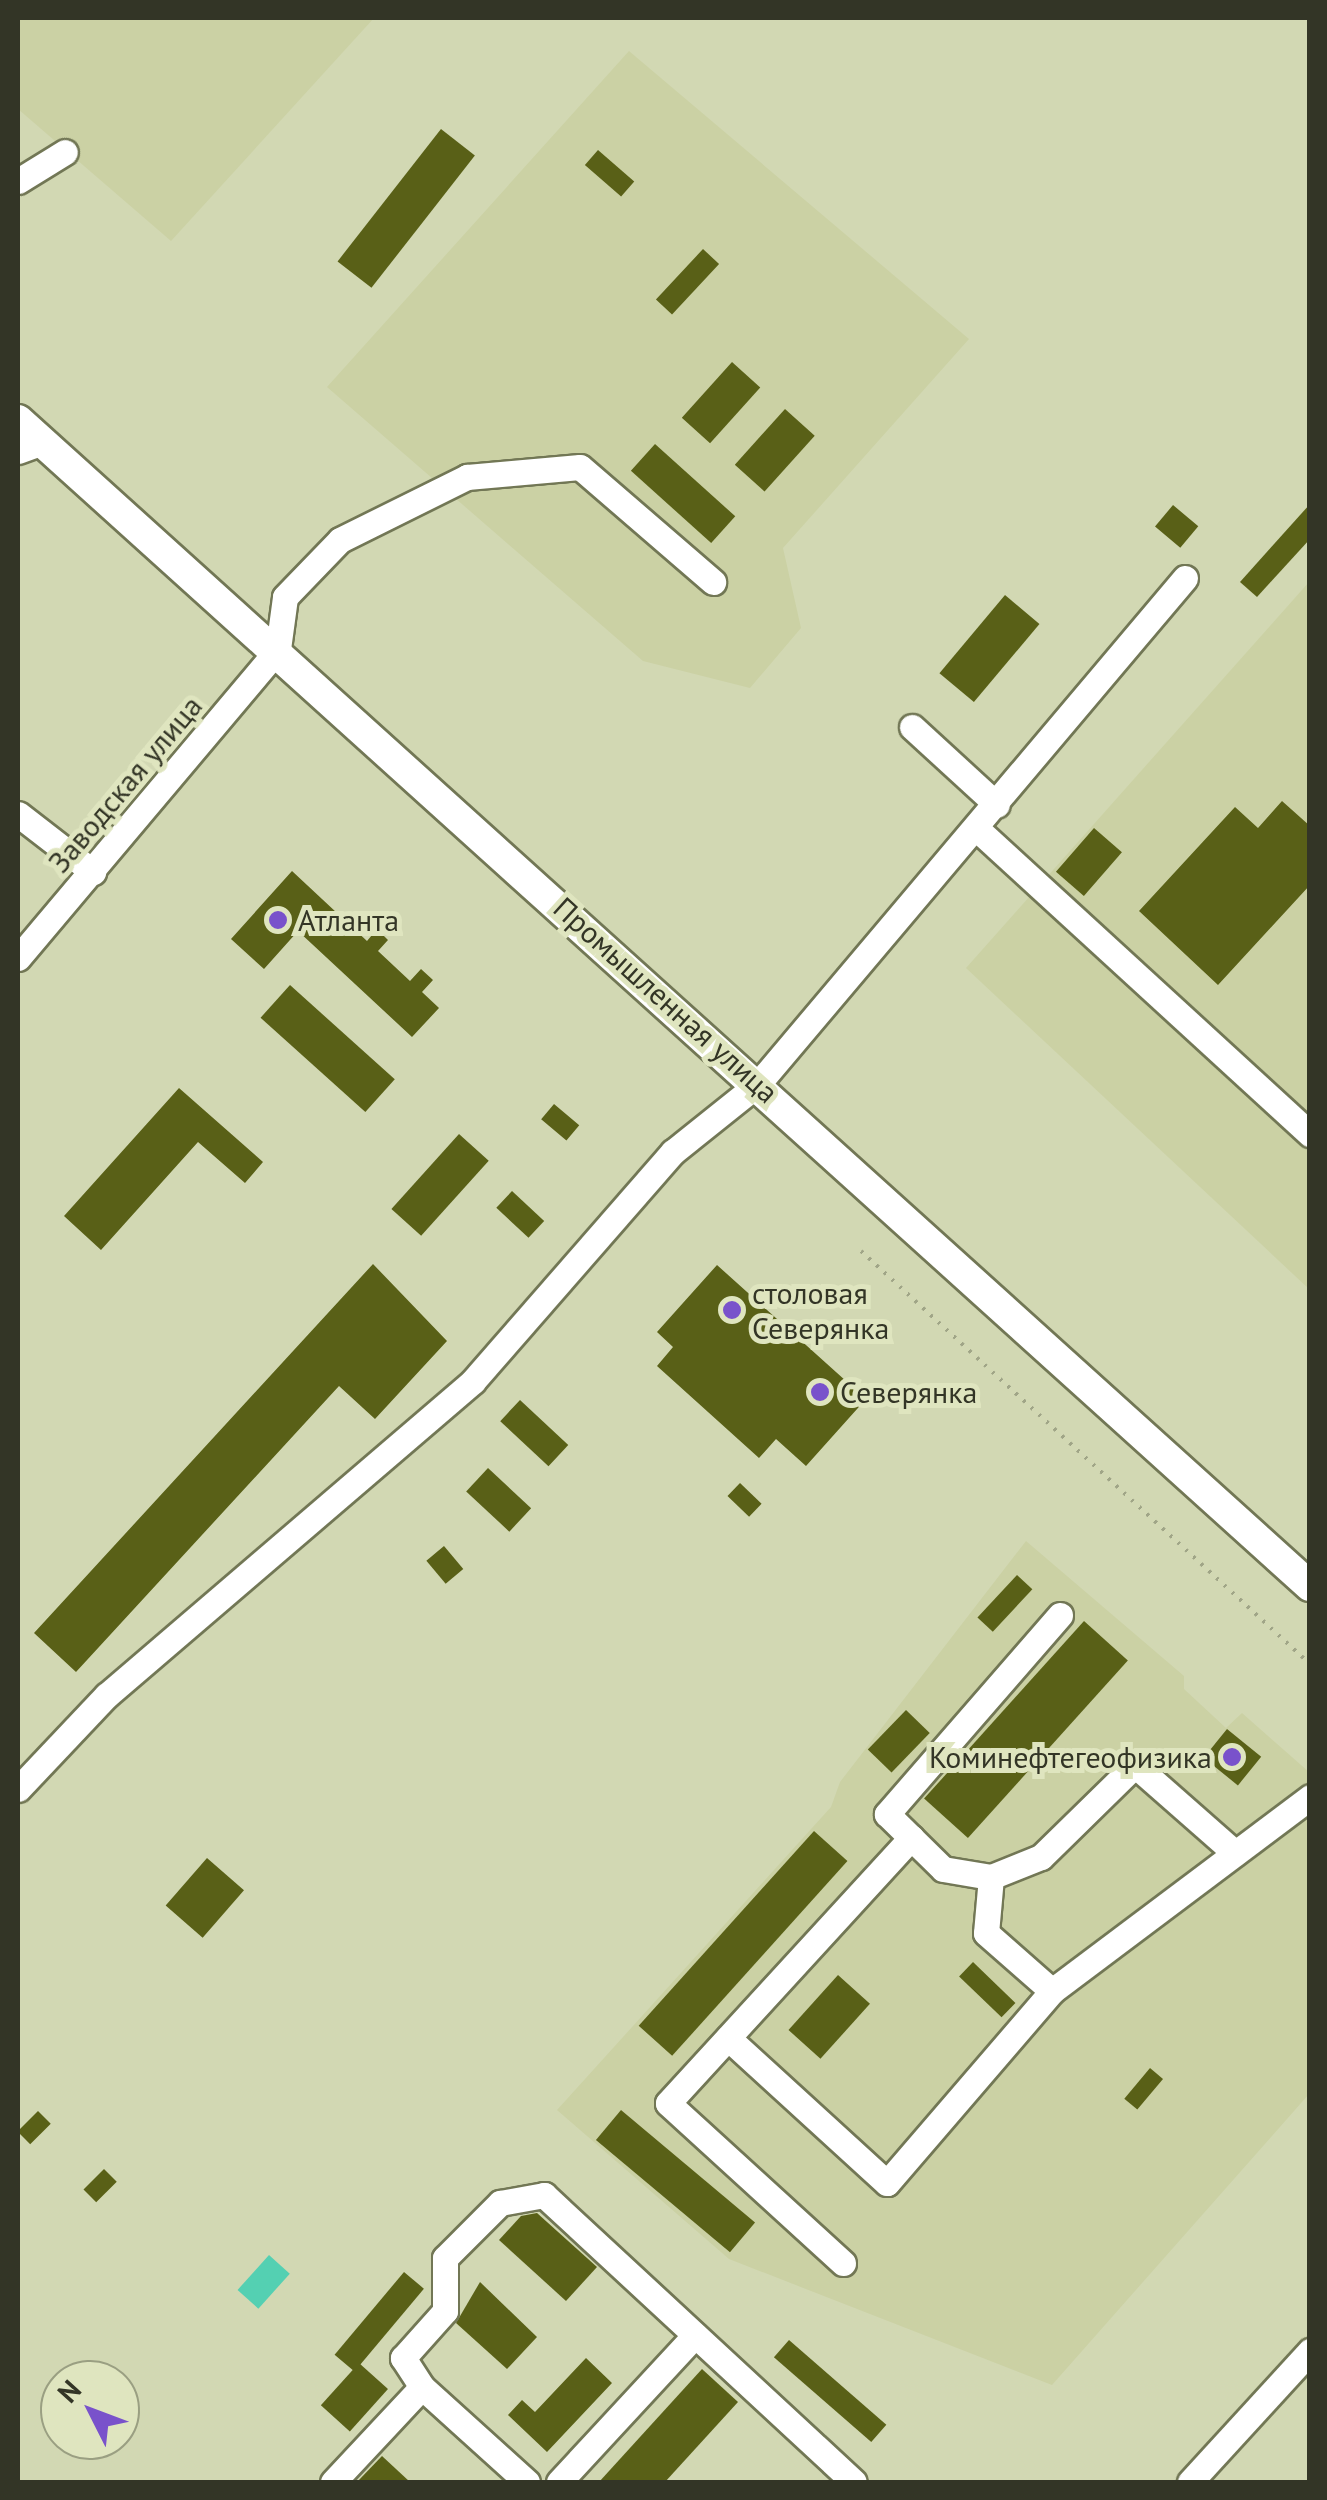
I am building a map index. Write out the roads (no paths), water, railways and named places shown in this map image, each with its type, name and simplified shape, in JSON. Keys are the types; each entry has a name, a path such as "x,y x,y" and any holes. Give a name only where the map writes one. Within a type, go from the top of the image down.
{"main road":[{"name":"Промышленная улица","path":"18,420 30,447 278,649 1310,1586"}],"street":[{"path":"18,181 65,152"},
{"path":"278,649 285,597 340,540 467,477 580,467 713,582"},
{"path":"18,1789 107,1695 472,1381 673,1152 758,1084 1185,578"},
{"name":"Заводская улица","path":"18,958 278,649"},
{"path":"912,727 997,804"},
{"path":"18,814 93,872"},
{"path":"977,829 1310,1134"},
{"path":"1060,1615 887,1814 943,1869 990,1877 1041,1857 1136,1765 1235,1853"},
{"path":"728,2038 887,2183 1052,1991 1310,1796"},
{"path":"843,2263 668,2104 912,1838"},
{"path":"990,1877 986,1933 1052,1991"},
{"path":"527,2482 422,2388 402,2358 445,2311 445,2258 500,2203 544,2195 854,2482"},
{"path":"559,2482 695,2335"},
{"path":"1190,2482 1310,2351"},
{"path":"333,2482 422,2388"}],"water":[{"path":"269,2255 290,2274 258,2309 238,2290"}],"place":[{"name":"Атланта","path":"278,920"},
{"name":"столовая Северянка","path":"732,1310"},
{"name":"Северянка","path":"820,1392"},
{"name":"Коминефтегеофизика","path":"1232,1757"}]}
